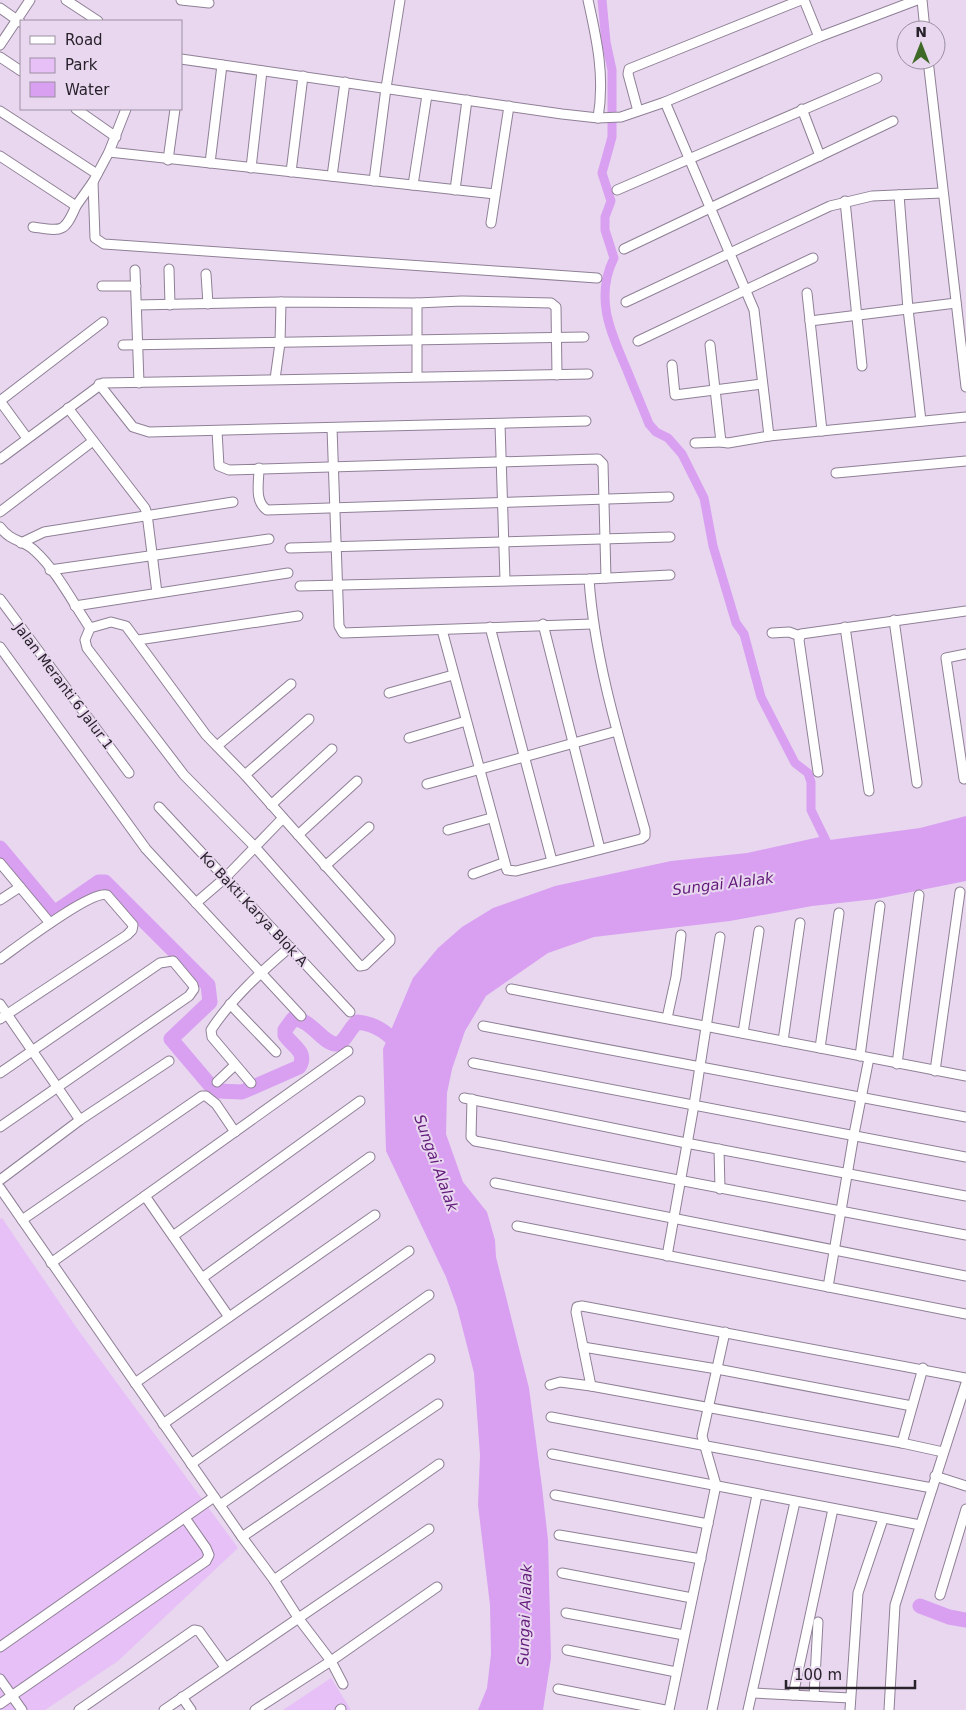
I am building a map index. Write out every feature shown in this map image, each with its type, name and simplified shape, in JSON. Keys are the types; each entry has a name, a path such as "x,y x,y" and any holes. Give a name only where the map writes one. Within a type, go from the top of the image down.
{"street":[{"path":"0,45 19,21 30,0"},
{"path":"66,0 96,20"},
{"path":"181,0 209,3"},
{"path":"374,181 400,0"},
{"path":"588,0 601,64 601,118"},
{"path":"638,111 628,74 629,69 803,0 819,37"},
{"path":"182,59 509,106 601,118 621,117 664,102 819,37 917,0"},
{"path":"922,0 924,20"},
{"path":"0,8 19,21"},
{"path":"0,57 20,70"},
{"path":"210,163 222,65"},
{"path":"929,70 966,387"},
{"path":"251,168 262,71"},
{"path":"291,172 303,76"},
{"path":"617,190 878,78"},
{"path":"332,176 345,82"},
{"path":"413,185 427,94"},
{"path":"455,190 467,100"},
{"path":"664,102 729,252 756,321 769,436"},
{"path":"491,223 509,106"},
{"path":"77,110 116,136"},
{"path":"33,227 62,230 67,227 76,206 95,178 116,136 126,110"},
{"path":"168,160 175,110"},
{"path":"802,110 820,156"},
{"path":"0,111 95,178"},
{"path":"624,249 893,121"},
{"path":"108,152 495,194"},
{"path":"0,156 76,206"},
{"path":"95,178 95,238 104,244 597,278"},
{"path":"626,302 810,213 845,201 872,196 942,193"},
{"path":"899,195 908,309 921,421"},
{"path":"845,201 862,366"},
{"path":"638,341 813,258"},
{"path":"170,269 170,305"},
{"path":"135,270 139,383"},
{"path":"206,274 208,304"},
{"path":"102,286 136,286"},
{"path":"807,293 822,431"},
{"path":"137,305 462,301 551,303 556,308 556,375"},
{"path":"275,379 280,342 281,302"},
{"path":"417,376 418,303"},
{"path":"810,321 956,303"},
{"path":"26,438 0,401 103,322"},
{"path":"123,345 584,337"},
{"path":"710,345 717,390 721,442"},
{"path":"672,365 675,395 762,384"},
{"path":"2,454 68,408 98,384 588,374"},
{"path":"98,384 137,429 149,432 586,421"},
{"path":"68,408 148,514 157,594"},
{"path":"695,443 728,443 769,436 966,417"},
{"path":"500,424 505,580"},
{"path":"332,428 339,626 343,633 543,624 592,624"},
{"path":"217,431 218,460 221,468 333,467 598,459 603,464 606,578"},
{"path":"0,512 93,441"},
{"path":"836,473 966,462"},
{"path":"259,468 258,498 261,506 267,510 669,497"},
{"path":"21,543 44,532 233,502"},
{"path":"0,527 7,536 35,550 90,628"},
{"path":"290,548 670,537"},
{"path":"50,570 152,554 269,539"},
{"path":"75,606 288,573"},
{"path":"300,586 589,579 670,574"},
{"path":"442,630 503,863 507,870 516,871 641,839 646,834 617,731 592,624 589,579"},
{"name":"Jalan Meranti 6 Jalur 1","path":"0,599 129,773"},
{"path":"800,636 804,632 966,611"},
{"path":"138,640 298,616"},
{"path":"894,620 917,783"},
{"path":"111,622 123,624 138,640 206,735 245,775 390,939 363,966 360,966 255,847 184,775 87,648 85,640 90,628 111,622"},
{"path":"543,624 600,849"},
{"path":"490,626 526,755 552,861"},
{"path":"845,627 870,791"},
{"path":"772,633 789,632 800,636"},
{"path":"800,636 818,772"},
{"path":"0,648 146,849 259,974 301,1016"},
{"path":"964,779 946,658 966,654"},
{"path":"389,693 453,675"},
{"path":"217,746 291,684"},
{"path":"245,775 309,719"},
{"path":"410,738 466,722"},
{"path":"427,784 478,768 617,731"},
{"path":"271,805 332,749"},
{"path":"298,835 357,781"},
{"name":"Ko Bakti Karya Blok A","path":"159,807 350,1012"},
{"path":"196,903 225,878 283,818"},
{"path":"448,830 491,818"},
{"path":"326,866 369,827"},
{"path":"0,863 50,923"},
{"path":"472,874 503,863"},
{"path":"0,900 20,887"},
{"path":"935,1071 960,892"},
{"path":"0,959 50,923 98,895 104,894 132,921 133,927 127,935 4,1017"},
{"path":"897,1064 919,895"},
{"path":"860,1056 880,906"},
{"path":"820,1048 839,913"},
{"path":"783,1040 800,923"},
{"path":"743,1033 759,931"},
{"path":"667,1018 676,977 682,935"},
{"path":"667,1256 701,1065 720,937"},
{"path":"251,1083 210,1034 230,1004 259,974 290,947"},
{"path":"0,1074 160,963 173,961 193,985 189,996 0,1127"},
{"path":"512,989 966,1076"},
{"path":"0,1004 4,1017 32,1051 80,1120"},
{"path":"230,1004 276,1052"},
{"path":"483,1026 701,1065 966,1117"},
{"path":"52,1263 348,1051"},
{"path":"828,1287 847,1172 870,1058"},
{"path":"0,1180 80,1120 170,1061"},
{"path":"473,1063 854,1134 966,1157"},
{"path":"217,1082 235,1065"},
{"path":"22,1220 202,1096 206,1096 216,1104 235,1132"},
{"path":"966,1196 686,1143 468,1099 471,1137 473,1140 680,1182 966,1235"},
{"path":"173,1236 360,1101"},
{"path":"719,1149 720,1189"},
{"path":"202,1278 370,1156"},
{"path":"495,1184 966,1276"},
{"path":"0,1188 135,1384 274,1580 298,1619 331,1661 344,1684"},
{"path":"145,1196 229,1317"},
{"path":"135,1384 374,1215"},
{"path":"517,1226 966,1314"},
{"path":"163,1424 409,1251"},
{"path":"191,1464 430,1295"},
{"path":"591,1386 576,1312 577,1307 582,1306 923,1368 966,1378"},
{"path":"558,1688 667,1710 716,1485 702,1436 725,1332"},
{"path":"583,1348 717,1368 912,1406"},
{"path":"0,1647 185,1518 217,1501 430,1359"},
{"path":"902,1442 923,1368"},
{"path":"550,1385 560,1382 591,1386 902,1442 943,1452"},
{"path":"889,1710 895,1604 966,1383"},
{"path":"242,1537 438,1404"},
{"path":"550,1417 932,1488"},
{"path":"552,1454 716,1485 833,1510 920,1525"},
{"path":"274,1580 439,1464"},
{"path":"935,1476 966,1486"},
{"path":"712,1710 757,1494"},
{"path":"554,1495 708,1524"},
{"path":"748,1710 795,1502"},
{"path":"940,1595 966,1509"},
{"path":"793,1695 833,1510"},
{"path":"0,1704 206,1561 209,1555 206,1548 185,1518"},
{"path":"850,1710 858,1593 883,1519"},
{"path":"164,1710 430,1529"},
{"path":"559,1534 701,1559"},
{"path":"562,1573 692,1598"},
{"path":"256,1710 331,1661 437,1587"},
{"path":"566,1613 684,1635"},
{"path":"814,1696 818,1622"},
{"path":"79,1710 194,1630 199,1631 225,1667"},
{"path":"567,1650 676,1672"},
{"path":"0,1680 22,1710"},
{"path":"752,1693 850,1698"},
{"path":"182,1697 190,1710"}],"green space":[{"path":"2,1218 76,1327 238,1548 118,1661 45,1710 0,1710 0,1219"},
{"path":"331,1678 351,1710 283,1710"}],"water":[{"name":"Sungai Alalak","path":"966,816 966,881 876,899 812,906 730,921 594,937 548,953 486,996 465,1031 452,1069 447,1093 446,1134 463,1182 487,1212 495,1240 496,1257 529,1388 548,1540 551,1658 543,1710 478,1710 487,1688 491,1654 490,1605 478,1505 480,1455 474,1373 457,1307 446,1277 386,1151 383,1049 413,978 438,948 462,927 493,908 555,886 671,861 747,853 824,836 822,841 920,828"}],"waterway":[{"path":"602,0 606,42 612,70 612,137 602,173 611,201 605,217 605,230 614,258 605,287 607,315 615,343 649,424 656,432 668,438 682,454 704,498 713,546 736,623 744,634 761,697 795,763 808,773 811,782 811,810 830,849"},
{"path":"0,848 51,909 57,911 99,882 105,882 208,985 210,1002 171,1039 210,1085 218,1091 242,1092 299,1067 302,1057 301,1053 285,1035 285,1030 293,1019 306,1023 329,1042 335,1044 340,1043 357,1022 364,1023 383,1031 403,1050"},
{"path":"920,1606 949,1617 966,1620"}]}
